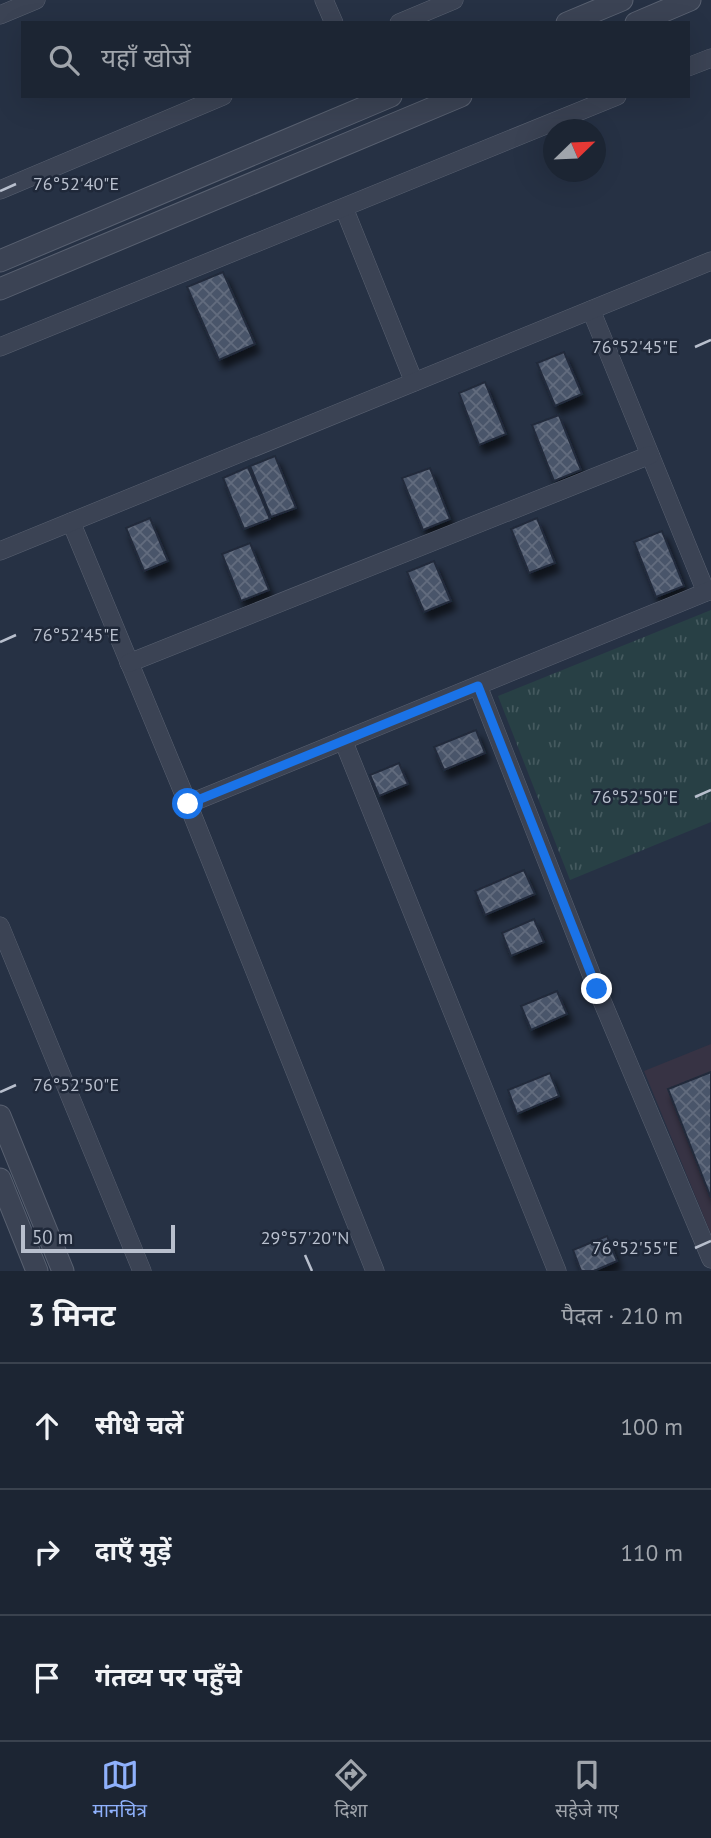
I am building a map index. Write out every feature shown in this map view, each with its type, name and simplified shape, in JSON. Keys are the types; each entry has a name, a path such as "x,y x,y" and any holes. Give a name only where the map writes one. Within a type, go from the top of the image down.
{"street":[{"path":"0,15 36,0"},
{"path":"324,0 333,21"},
{"path":"404,21 452,0"},
{"path":"572,21 622,0"},
{"path":"641,21 690,0"},
{"path":"690,66 711,58"},
{"path":"0,190 218,98"},
{"path":"0,261 386,98"},
{"path":"0,289 456,98"},
{"path":"0,348 612,98"},
{"path":"344,208 414,382"},
{"path":"0,551 711,261"},
{"path":"188,804 709,591 591,310"},
{"path":"129,663 650,455"},
{"path":"71,522 188,804 375,1271"},
{"path":"478,686 597,989 711,1259"},
{"path":"344,740 557,1271"},
{"path":"0,926 142,1271"},
{"path":"0,1116 63,1271"},
{"path":"0,1179 37,1271"}],"shaded area":[{"path":"711,1044 711,1234 644,1071"}],"green space":[{"path":"711,610 711,822 570,880 498,696"}],"building":[{"path":"223,272 255,344 219,360 187,287"},
{"path":"564,352 582,394 555,406 537,363"},
{"path":"485,382 506,434 479,445 459,393"},
{"path":"559,415 581,470 554,481 532,425"},
{"path":"275,456 296,508 271,517 250,466"},
{"path":"248,467 270,519 244,529 223,478"},
{"path":"430,468 450,519 423,530 402,478"},
{"path":"150,518 168,561 144,571 126,528"},
{"path":"537,518 555,563 529,573 511,529"},
{"path":"662,531 684,586 656,597 634,542"},
{"path":"250,543 269,590 241,601 222,554"},
{"path":"434,561 451,601 424,612 407,572"},
{"path":"476,730 485,753 444,770 434,747"},
{"path":"399,763 408,784 379,796 370,775"},
{"path":"524,870 535,894 485,915 475,891"},
{"path":"534,919 544,942 511,956 502,933"},
{"path":"557,991 567,1014 531,1030 521,1006"},
{"path":"711,1072 711,1198 668,1089"},
{"path":"550,1073 559,1096 517,1114 508,1090"},
{"path":"607,1236 617,1261 594,1271 581,1271 573,1250"}],"route":[{"path":"188,804 478,686 597,989"}]}
